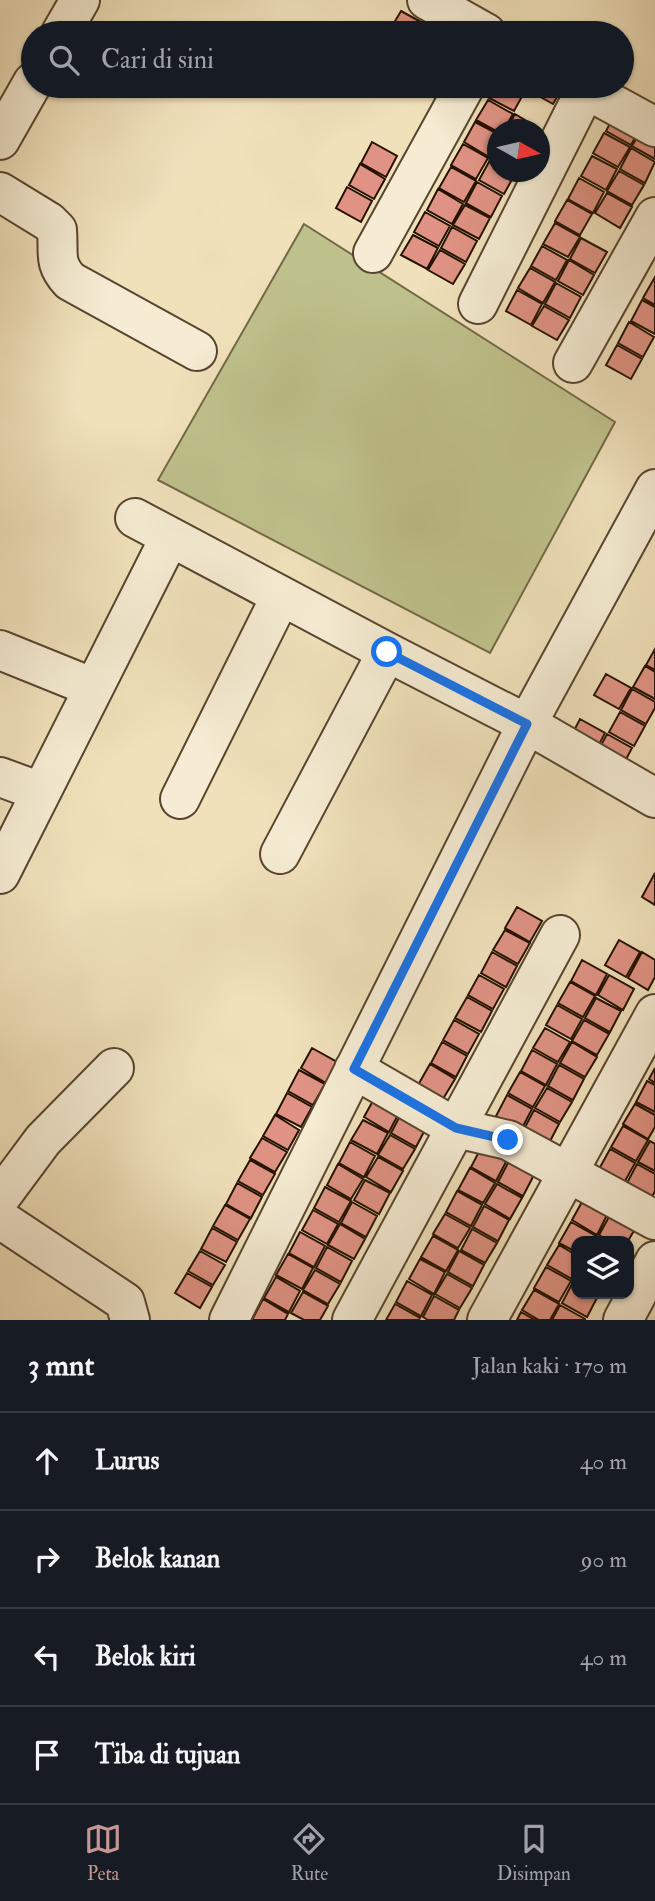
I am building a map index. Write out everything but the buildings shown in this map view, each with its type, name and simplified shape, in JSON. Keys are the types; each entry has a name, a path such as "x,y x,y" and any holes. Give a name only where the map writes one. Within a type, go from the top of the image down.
{"street":[{"path":"68,21 80,0"},
{"path":"427,0 465,21"},
{"path":"0,140 24,98"},
{"path":"373,253 458,98"},
{"path":"478,304 578,98"},
{"path":"603,98 655,127"},
{"path":"0,192 49,222 57,230 58,261 61,272 70,281 197,351"},
{"path":"573,363 655,217"},
{"path":"229,1320 527,724 655,489"},
{"path":"135,518 387,652 650,784"},
{"path":"0,874 170,537"},
{"path":"180,799 281,596"},
{"path":"0,650 94,688"},
{"path":"280,854 387,652"},
{"path":"0,777 41,792"},
{"path":"352,1320 560,935"},
{"path":"487,1320 655,1014"},
{"path":"0,1198 43,1140 114,1068"},
{"path":"354,1069 456,1128 508,1140 655,1220"},
{"path":"0,1219 125,1302 130,1320"},
{"path":"623,1320 655,1261"}],"green space":[{"path":"304,224 615,422 490,653 158,480"}],"route":[{"path":"387,652 527,724 354,1069 456,1128 508,1140"}]}
